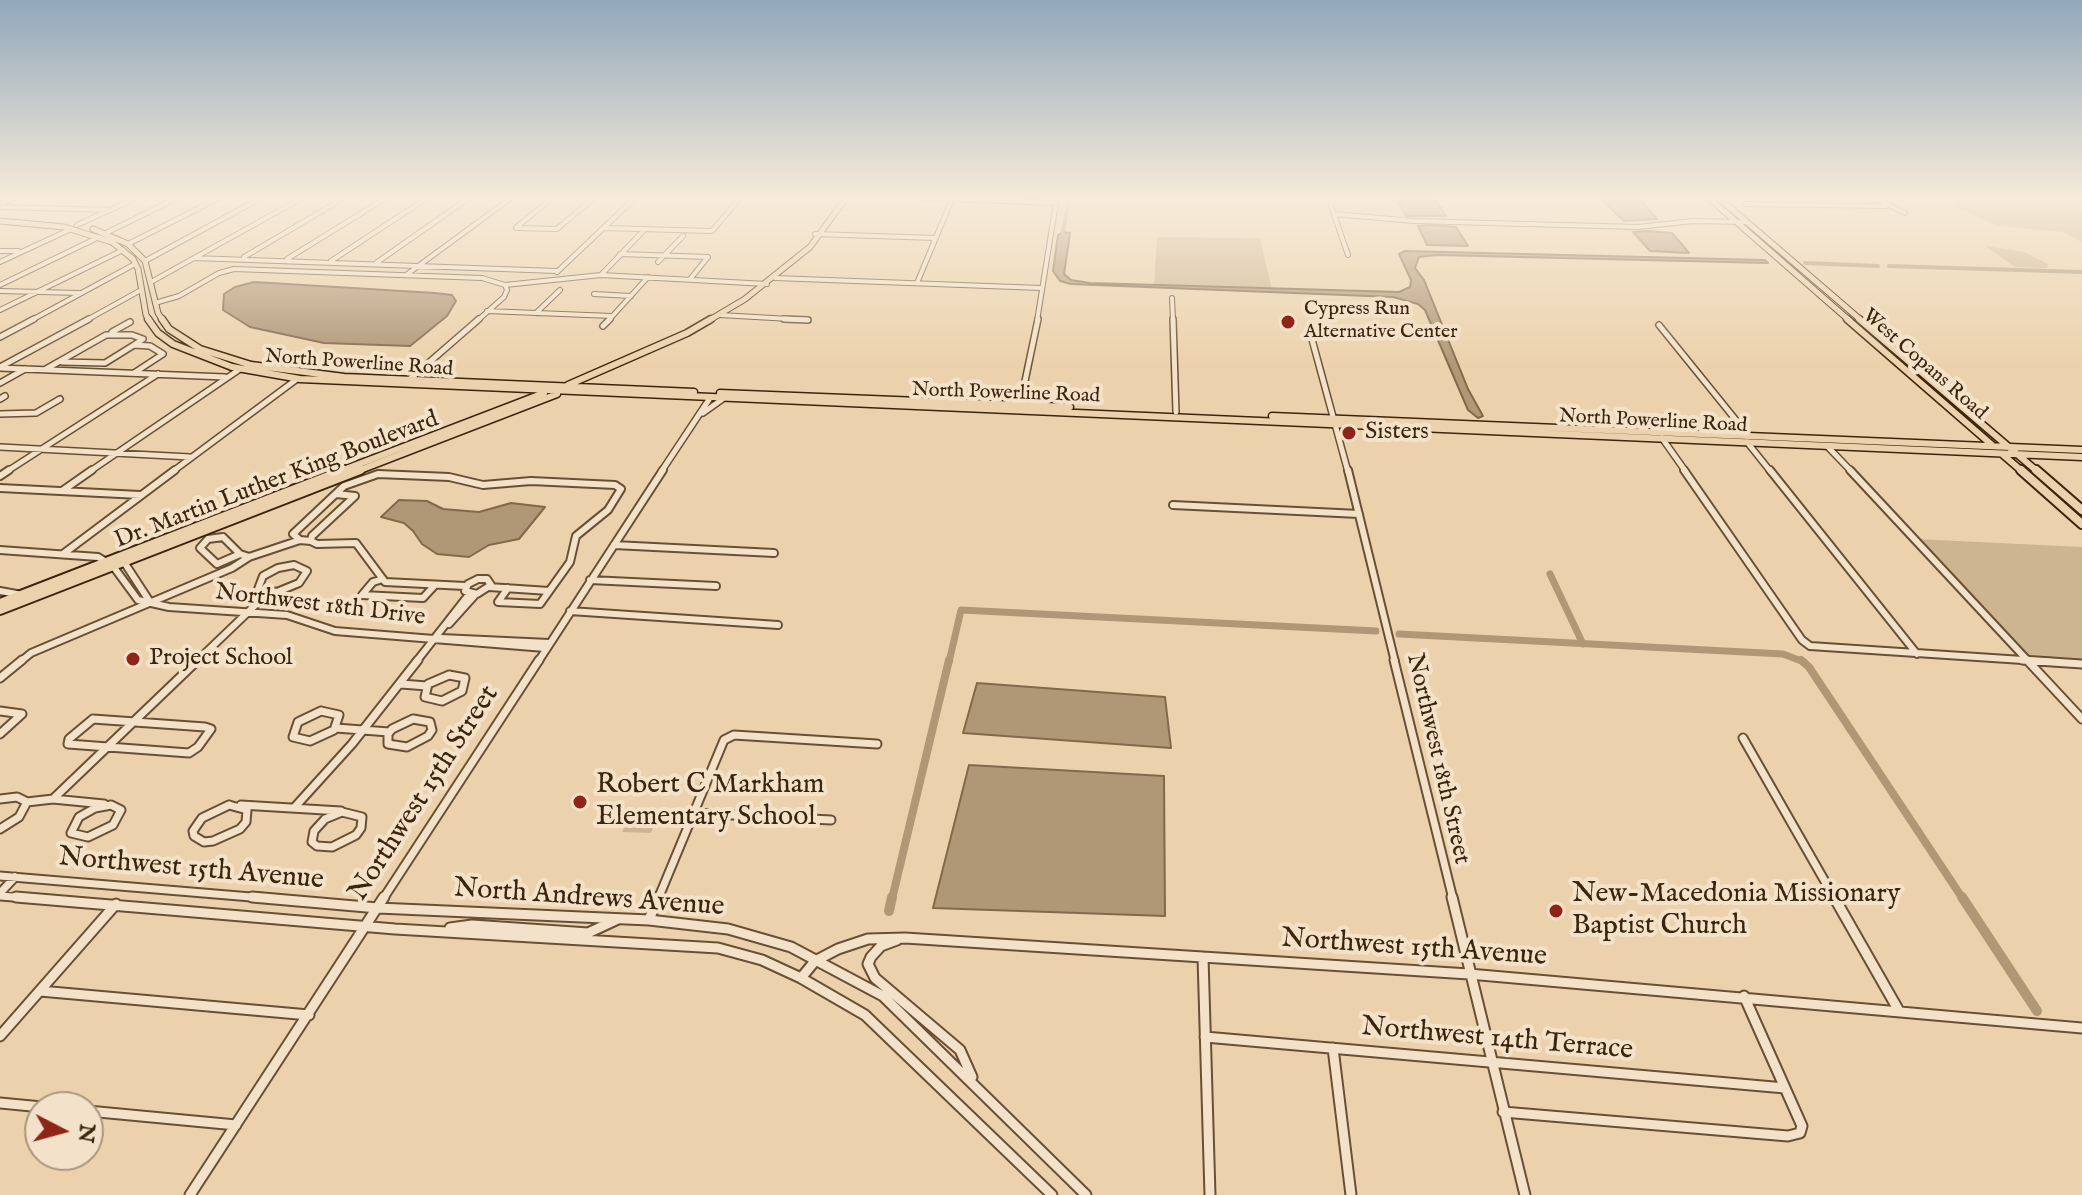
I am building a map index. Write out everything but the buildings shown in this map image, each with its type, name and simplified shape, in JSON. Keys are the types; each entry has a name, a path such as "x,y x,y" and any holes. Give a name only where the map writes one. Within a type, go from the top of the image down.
{"main road":[{"path":"126,254 138,272 146,315 165,338 181,338"},
{"path":"140,254 145,261 155,303 164,323 181,338"},
{"name":"Dr. Martin Luther King Boulevard","path":"0,603 110,564 124,562 564,389 720,315 764,283 796,254"},
{"name":"Dr. Martin Luther King Boulevard","path":"680,335 775,278 799,254"},
{"name":"West Copans Road","path":"1772,254 2082,524"},
{"name":"West Copans Road","path":"1783,254 2082,510"},
{"path":"775,278 785,263"},
{"path":"139,279 150,278"},
{"path":"141,293 153,293"},
{"name":"North Powerline Road","path":"165,338 190,353 232,367 297,379 547,392"},
{"name":"North Powerline Road","path":"181,338 217,355 251,365 306,374 690,397 742,394 1020,405 1176,415 1504,425 1748,439 1821,439 2082,450"},
{"path":"232,367 251,365"},
{"path":"240,369 262,367"},
{"path":"378,384 410,379"},
{"name":"Dr. Martin Luther King Boulevard","path":"0,610 547,392 564,389"},
{"name":"North Powerline Road","path":"564,389 1159,417 1191,413 1461,430 1661,435"},
{"path":"1461,430 1504,425"},
{"name":"North Powerline Road","path":"1748,439 1827,446 2082,457"},
{"path":"1812,445 1821,439"}],"street":[{"path":"0,288 66,254"},
{"path":"0,310 115,254"},
{"path":"145,261 158,254"},
{"path":"150,278 173,271 202,254"},
{"path":"241,258 248,254"},
{"path":"287,259 295,254"},
{"path":"331,261 342,254"},
{"path":"376,263 389,254"},
{"path":"406,275 435,254"},
{"path":"555,278 557,271 576,254"},
{"path":"601,275 620,254 708,257 691,278"},
{"path":"658,262 666,254"},
{"path":"917,283 929,254"},
{"path":"1020,405 1039,313 1047,254"},
{"path":"194,258 557,271"},
{"path":"0,337 135,264"},
{"path":"155,303 179,296 225,271 482,278 505,285 601,275 764,283"},
{"path":"110,278 138,272"},
{"path":"603,326 648,277"},
{"path":"775,278 1041,288"},
{"path":"410,379 504,297 507,290 505,285"},
{"path":"0,288 82,293"},
{"path":"536,313 560,290"},
{"path":"0,367 117,301 141,293"},
{"path":"594,294 631,296"},
{"path":"1172,298 1176,415"},
{"path":"487,311 612,316"},
{"path":"720,315 808,320"},
{"path":"49,370 130,322"},
{"path":"1659,325 1917,654"},
{"name":"Northwest 18th Street","path":"1310,332 1359,514 1525,1195"},
{"path":"62,362 105,363 142,340 141,336 109,334"},
{"path":"134,345 150,346 163,354 134,373"},
{"path":"0,367 225,377"},
{"path":"0,383 25,369"},
{"path":"62,491 240,369"},
{"path":"0,476 158,374"},
{"path":"63,554 297,379"},
{"name":"Northwest 15th Street","path":"190,1195 475,762 547,645 711,395"},
{"name":"Northwest 15th Street","path":"697,418 724,398"},
{"path":"0,414 36,413 60,399"},
{"path":"1661,435 1802,640 1810,646 2082,664"},
{"path":"1827,446 2082,719"},
{"path":"0,447 190,457"},
{"path":"300,540 293,534 336,494 362,478 392,474 455,477 483,485 531,481 618,487 619,493 608,510 576,536 570,562 540,604 498,602 508,588"},
{"path":"0,488 140,495"},
{"path":"311,541 312,536 355,496 336,494"},
{"path":"1173,505 1359,514"},
{"path":"240,554 217,564 200,548 208,539 223,537 240,554 249,557"},
{"path":"0,678 31,653 232,568 249,557 300,540"},
{"name":"Northwest 18th Drive","path":"300,540 356,543 385,582 471,591 483,579 489,581 489,587"},
{"path":"614,545 774,553"},
{"path":"0,550 98,557 110,564 138,600 150,602"},
{"path":"124,562 150,602"},
{"path":"53,799 269,592 299,583 307,571 294,565 270,572 257,585 258,589 269,592"},
{"path":"383,579 373,582 362,595 423,598 435,585"},
{"path":"590,580 716,586"},
{"path":"294,808 401,684 471,591 489,587 550,591"},
{"path":"0,591 22,595"},
{"name":"Northwest 18th Drive","path":"150,602 169,607 287,615 321,629 547,645"},
{"path":"570,611 778,625"},
{"path":"401,684 427,686 449,675 461,676 466,682 457,695 442,701 425,697 427,686"},
{"path":"0,711 22,714 0,734"},
{"path":"336,728 339,715 321,711 298,722 292,732 297,740 310,741 336,728 389,732 398,724 413,719 425,719 432,725 428,736 407,747 388,744 389,732"},
{"path":"93,719 134,721 211,729 210,734 189,753 68,744 69,739 93,719"},
{"path":"649,920 724,740 734,735 877,744"},
{"path":"1743,738 1899,1011"},
{"path":"0,799 17,797 27,802 53,799 111,805 118,807 121,814 106,831 80,838 71,833 74,823 87,812 111,805"},
{"path":"0,829 19,817 27,802"},
{"path":"237,805 247,810 248,816 240,829 213,841 204,842 194,836 196,824 202,818 219,808 237,805 294,808 350,812 357,813 363,822 349,840 332,847 317,846 312,842 314,831 325,819 350,812"},
{"path":"693,813 831,820"},
{"name":"Northwest 15th Avenue","path":"0,876 378,908"},
{"path":"0,894 15,877"},
{"name":"Northwest 15th Avenue","path":"0,894 366,926"},
{"path":"0,1036 116,904"},
{"name":"North Andrews Avenue","path":"378,908 649,920 728,929 794,948 883,996 1086,1195"},
{"path":"435,930 472,925 588,933 618,919"},
{"name":"North Andrews Avenue","path":"366,926 718,948 762,960 801,978 865,1015 1052,1195"},
{"path":"905,938 881,946 868,964 871,971 875,978 960,1050 976,1084"},
{"name":"Northwest 15th Avenue","path":"801,978 815,961 868,939 905,938 1469,974 2082,1028"},
{"path":"1203,957 1210,1195"},
{"path":"40,991 309,1015"},
{"path":"1503,1112 1788,1136 1800,1133 1802,1126 1744,996"},
{"name":"Northwest 14th Terrace","path":"1205,1037 1785,1088"},
{"path":"1333,1048 1351,1195"},
{"path":"0,1103 24,1105"},
{"path":"104,1113 236,1125"}],"shaded area":[{"path":"1055,254 1067,254 1064,274 1071,280 1090,283 1399,292 1410,287 1411,280 1399,254 1765,260 1768,263 1419,257 1415,268 1424,280 1468,389 1483,416 1478,418 1468,410 1425,310 1418,304 1393,297 1071,284 1060,281 1053,271"},
{"path":"1156,254 1264,254 1272,290 1154,285"},
{"path":"1996,254 2028,254 2048,264 2047,268 2015,267"},
{"path":"254,282 435,293 452,295 456,301 447,316 410,346 324,343 250,327 223,310 224,294 235,287"},
{"path":"399,500 427,501 443,509 479,512 511,503 545,507 519,539 489,545 469,557 437,554 422,544 404,523 381,517"},
{"path":"1916,539 2082,547 2082,663 2027,660"},
{"path":"977,683 1165,697 1171,748 963,733"},
{"path":"969,765 1164,776 1165,916 933,908"},
{"path":"634,808 660,810 651,833 622,832"}],"waterway":[{"path":"1805,263 1878,266"},
{"path":"1889,266 2082,272"},
{"path":"1550,574 1583,644"},
{"path":"949,662 961,610 1376,631"},
{"path":"1399,634 1583,644"},
{"path":"1583,644 1783,654 1803,662"},
{"path":"892,899 949,660"},
{"path":"1803,662 1963,899"},
{"path":"889,911 892,897"},
{"path":"1962,897 2037,1011"}],"place":[{"name":"Cypress Run Alternative Center","path":"1288,322"},
{"name":"Sisters","path":"1349,433"},
{"name":"Project School","path":"133,659"},
{"name":"Robert C Markham Elementary School","path":"580,802"},
{"name":"New-Macedonia Missionary Baptist Church","path":"1556,911"}]}
